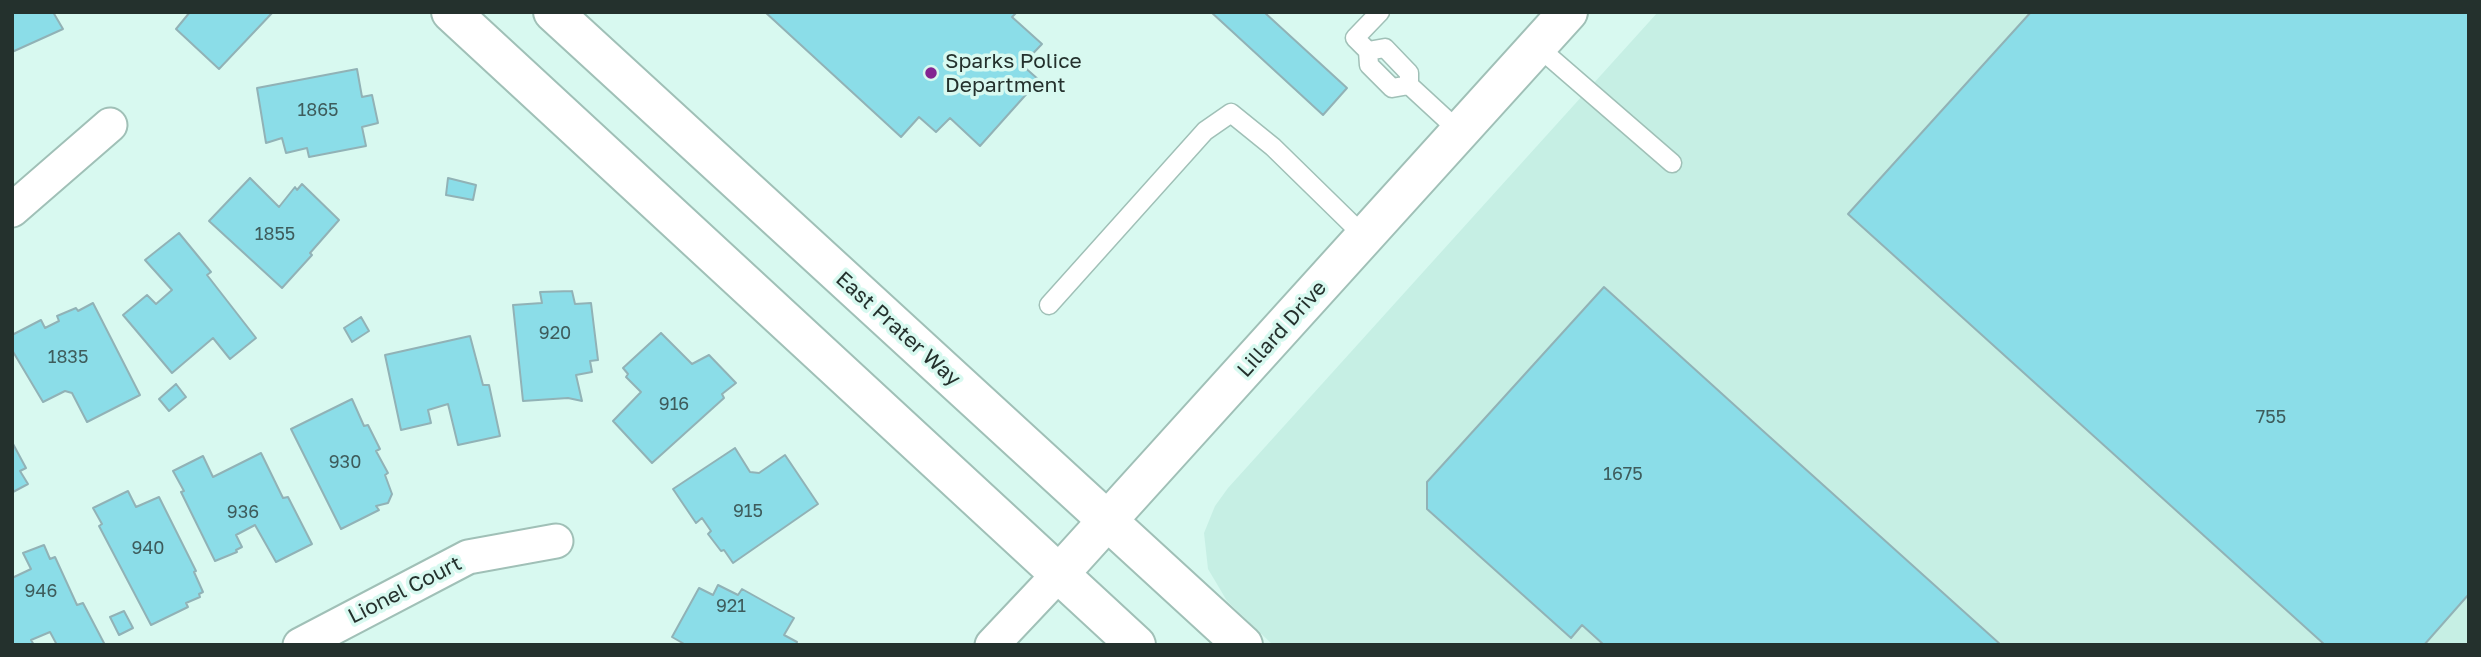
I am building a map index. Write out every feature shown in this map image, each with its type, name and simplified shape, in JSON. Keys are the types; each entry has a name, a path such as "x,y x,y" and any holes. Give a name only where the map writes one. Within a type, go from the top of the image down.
{"main road":[{"path":"451,12 1136,645"},
{"name":"East Prater Way","path":"552,12 1244,645"},
{"name":"Lillard Drive","path":"1059,574 1568,12"}],"street":[{"path":"12,210 110,125"},
{"name":"Lionel Court","path":"300,645 468,557 556,541"},
{"name":"Lillard Drive","path":"992,645 1059,574"}],"lane":[{"path":"1380,12 1356,38 1368,51 1385,48 1409,73 1409,85 1460,132"},
{"path":"1537,46 1672,163"},
{"path":"1049,305 1205,131 1231,113 1273,147 1365,237"}],"shaded area":[{"path":"1658,12 2469,12 2469,645 1273,645 1227,601 1208,569 1204,533 1215,506 1228,488"}],"building":[{"path":"12,12 53,12 63,29 12,52"},
{"path":"190,12 273,12 219,69 176,29"},
{"name":"Sparks Police Department","path":"765,12 1017,12 1012,17 1042,44 1022,65 1039,80 980,146 950,118 936,132 919,117 901,137"},
{"path":"1211,12 1264,12 1347,88 1323,115"},
{"path":"2031,12 2469,12 2469,594 2424,645 2325,645 1848,214"},
{"path":"357,69 362,97 372,95 378,123 362,127 366,146 309,157 307,148 286,153 282,138 266,143 257,88"},
{"path":"250,178 279,207 295,187 297,190 302,184 339,220 282,288 209,221"},
{"path":"448,178 476,185 473,200 446,195"},
{"path":"179,233 211,272 207,275 256,338 230,359 213,338 172,373 123,315 147,295 156,304 172,290 145,260"},
{"path":"1604,287 2001,645 1604,645 1582,625 1571,638 1427,509 1427,482"},
{"path":"572,291 575,304 591,303 598,360 590,361 592,372 576,375 582,401 568,398 523,401 513,305 542,303 540,292"},
{"path":"93,303 140,395 87,422 72,393 65,391 43,402 12,350 12,335 41,320 45,328 59,321 57,316 76,308 78,311"},
{"path":"361,317 369,331 352,342 344,328"},
{"path":"661,333 692,364 709,355 736,383 722,394 724,398 652,463 613,421 641,392 626,377 628,374 623,368"},
{"path":"470,336 483,385 489,385 500,436 458,445 448,404 428,410 431,423 401,430 385,355"},
{"path":"176,384 186,397 169,411 159,399"},
{"path":"352,399 364,426 368,425 380,449 376,451 388,473 385,475 392,494 388,503 376,506 379,510 341,529 291,429"},
{"path":"12,442 26,468 20,471 28,484 13,492"},
{"path":"735,448 750,472 759,473 785,455 818,504 733,563 708,534 711,531 702,518 696,523 673,489"},
{"path":"261,453 283,498 288,497 312,544 276,562 255,525 236,535 242,547 236,550 237,552 215,561 173,471 203,456 213,477"},
{"path":"128,491 136,507 159,497 196,571 194,572 203,592 199,594 200,597 186,603 188,607 151,625 99,526 102,524 93,508"},
{"path":"44,545 50,559 55,557 77,605 83,603 105,645 57,645 50,632 31,640 34,645 12,645 12,578 31,569 23,553"},
{"path":"718,585 738,595 742,589 794,618 784,635 797,642 796,645 686,645 672,637 699,588 713,595"},
{"path":"124,611 133,628 119,635 110,617"}],"place":[{"name":"Sparks Police Department","path":"931,73"}]}
